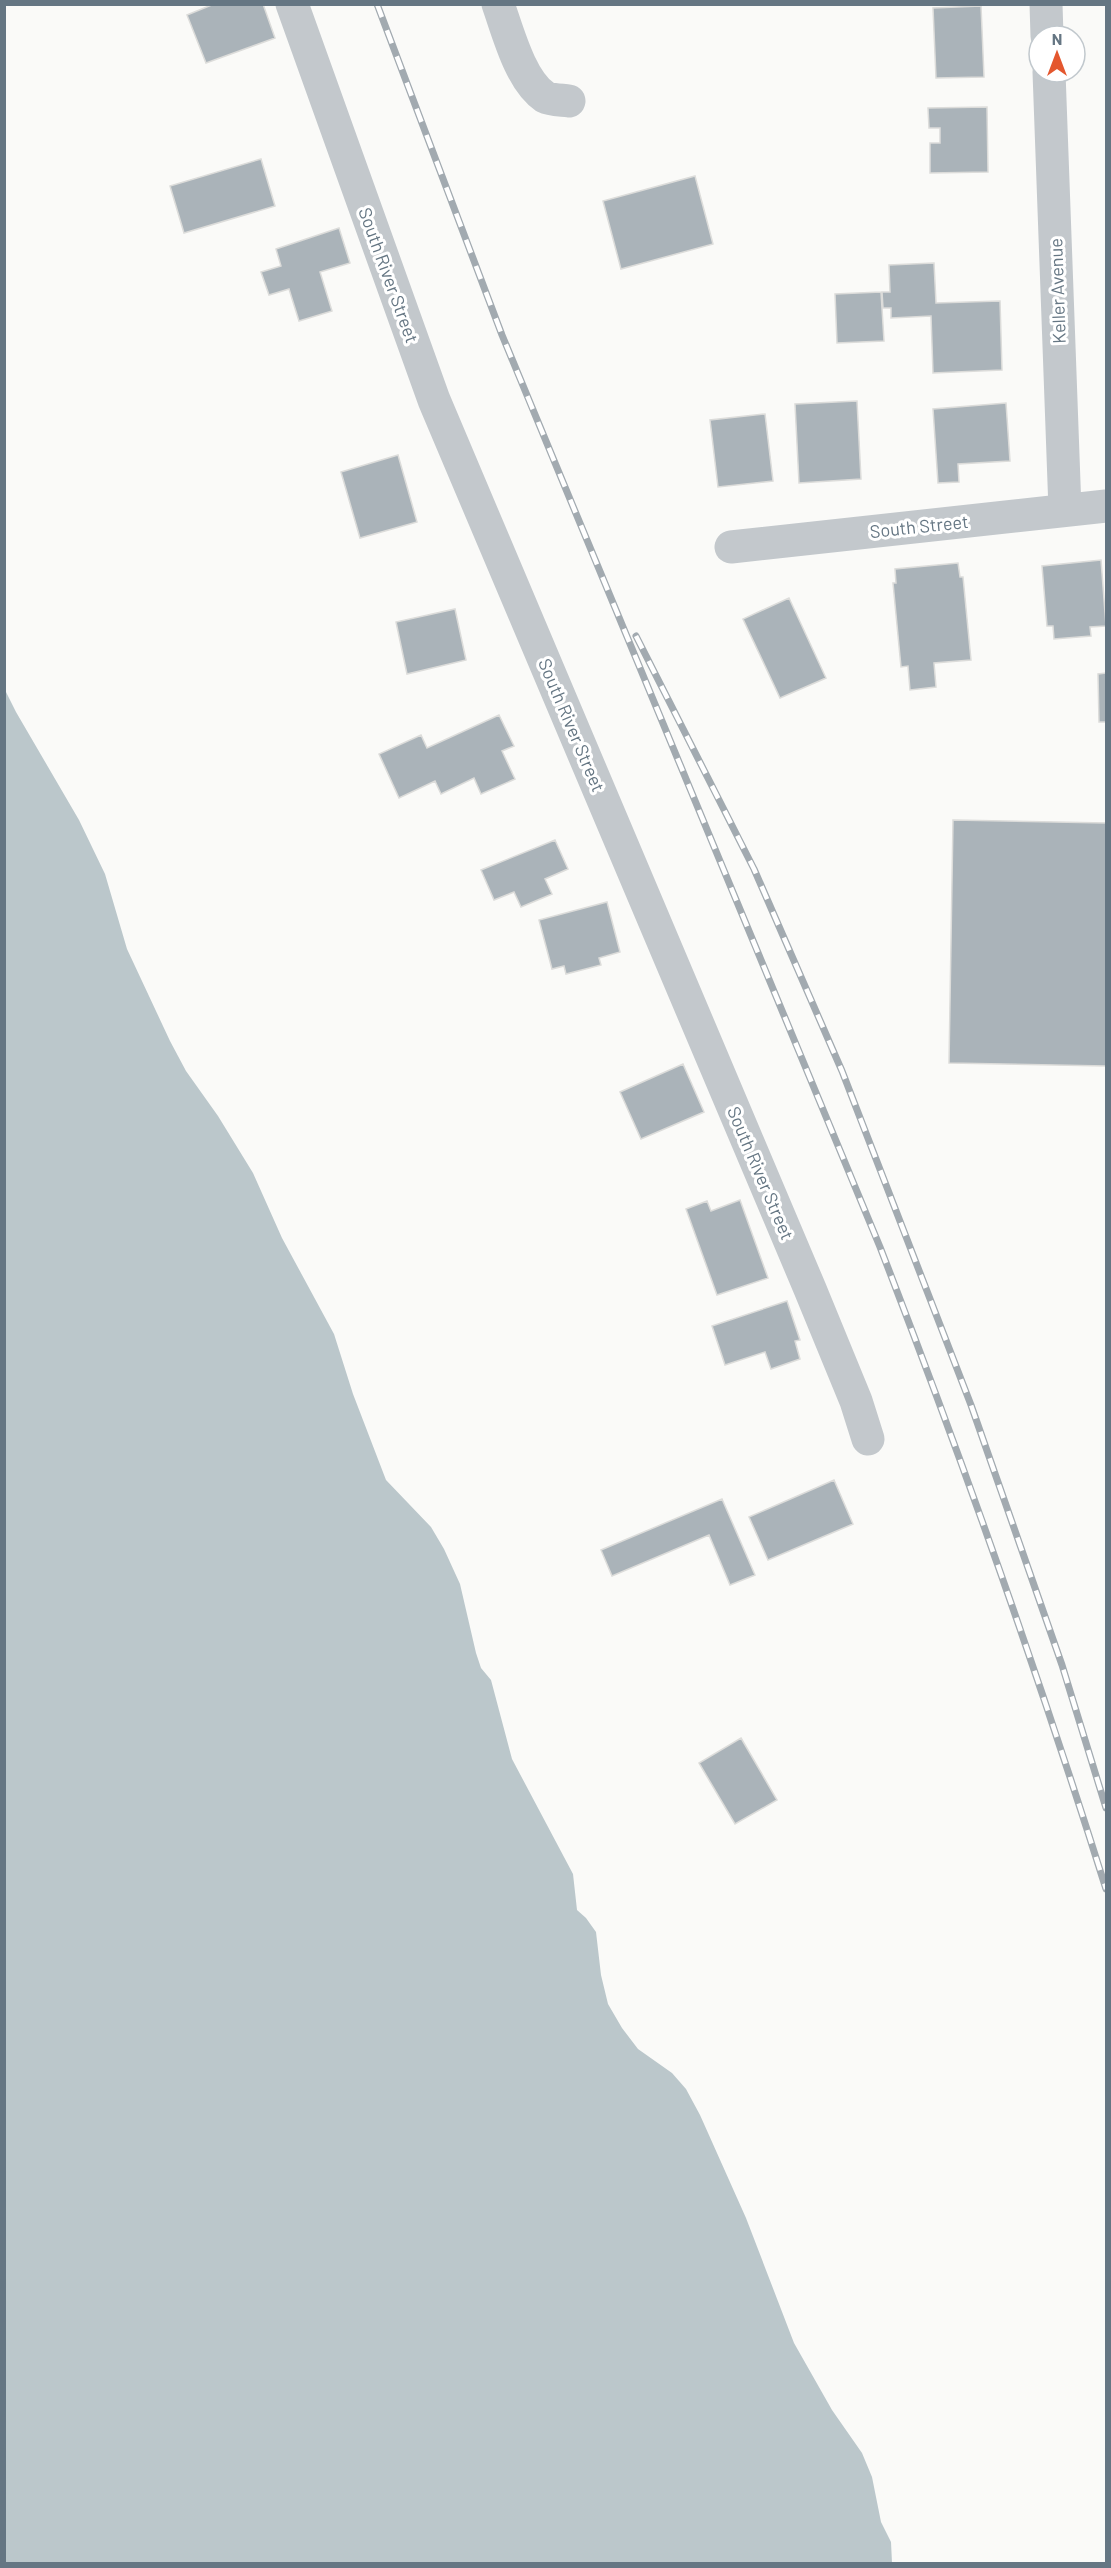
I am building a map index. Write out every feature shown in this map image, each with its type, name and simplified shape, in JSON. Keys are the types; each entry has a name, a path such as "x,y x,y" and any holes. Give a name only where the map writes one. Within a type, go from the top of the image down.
{"street":[{"name":"South River Street","path":"292,4 434,400 814,1299 856,1401 868,1439"},
{"path":"498,4 516,55 531,81 546,98 569,101"},
{"path":"1046,4 1047,24"},
{"name":"Keller Avenue","path":"1049,84 1065,510"},
{"name":"South Street","path":"731,547 1107,506"}],"shaded area":[{"path":"4,688 79,820 105,874 127,949 170,1041 186,1071 218,1116 253,1173 282,1238 334,1334 353,1394 386,1480 431,1527 444,1549 460,1584 476,1653 481,1668 491,1680 512,1759 573,1874 577,1910 596,1932 601,1975 608,2004 638,2049 672,2073 686,2089 700,2115 746,2218 794,2343 832,2410 862,2453 872,2477 881,2522 891,2542 892,2563 5,2563"}],"building":[{"path":"214,4 263,4 275,38 206,63 187,15"},
{"path":"981,6 984,77 936,78 933,8"},
{"path":"987,107 988,172 930,173 930,143 940,143 940,128 929,128 928,108"},
{"path":"261,159 275,206 184,233 170,186"},
{"path":"695,176 713,244 621,269 603,201"},
{"path":"339,228 350,263 320,272 332,311 299,321 289,289 269,295 261,272 281,266 276,249"},
{"path":"934,263 936,303 1000,301 1002,370 933,373 931,316 891,318 891,308 883,308 882,292 890,292 889,265"},
{"path":"881,292 884,341 837,343 835,294"},
{"path":"857,401 861,479 799,483 795,404"},
{"path":"1006,403 1010,461 958,464 959,482 938,483 933,409"},
{"path":"765,414 773,481 718,487 710,420"},
{"path":"398,455 417,522 360,538 341,472"},
{"path":"1101,560 1106,626 1090,627 1091,636 1054,639 1053,626 1047,626 1042,566"},
{"path":"958,563 960,577 963,577 971,660 934,663 936,687 910,690 908,666 901,667 893,583 896,583 895,569"},
{"path":"789,598 826,678 780,698 743,619"},
{"path":"455,609 466,660 407,674 396,622"},
{"path":"1106,673 1106,722 1099,722 1098,674"},
{"path":"499,715 514,746 502,751 515,779 481,794 474,778 441,794 435,781 399,798 379,754 421,735 427,748"},
{"path":"953,820 1106,823 1106,1066 949,1063"},
{"path":"555,840 568,869 545,879 552,894 521,907 514,892 494,900 481,870"},
{"path":"607,902 620,952 599,958 601,965 566,974 564,966 552,969 539,920"},
{"path":"683,1064 704,1112 641,1139 620,1092"},
{"path":"740,1200 768,1278 717,1295 686,1209 707,1201 711,1211"},
{"path":"787,1301 800,1340 795,1341 800,1359 771,1369 765,1352 725,1365 712,1326"},
{"path":"834,1480 853,1524 768,1560 749,1517"},
{"path":"722,1499 755,1575 730,1585 709,1535 612,1576 601,1550"},
{"path":"741,1738 777,1800 735,1824 699,1763"}],"railway":[{"path":"377,4 502,335 880,1247 998,1567 1054,1727 1106,1889"},
{"path":"636,636 754,869 842,1071 971,1405 1062,1665 1106,1808"}]}
